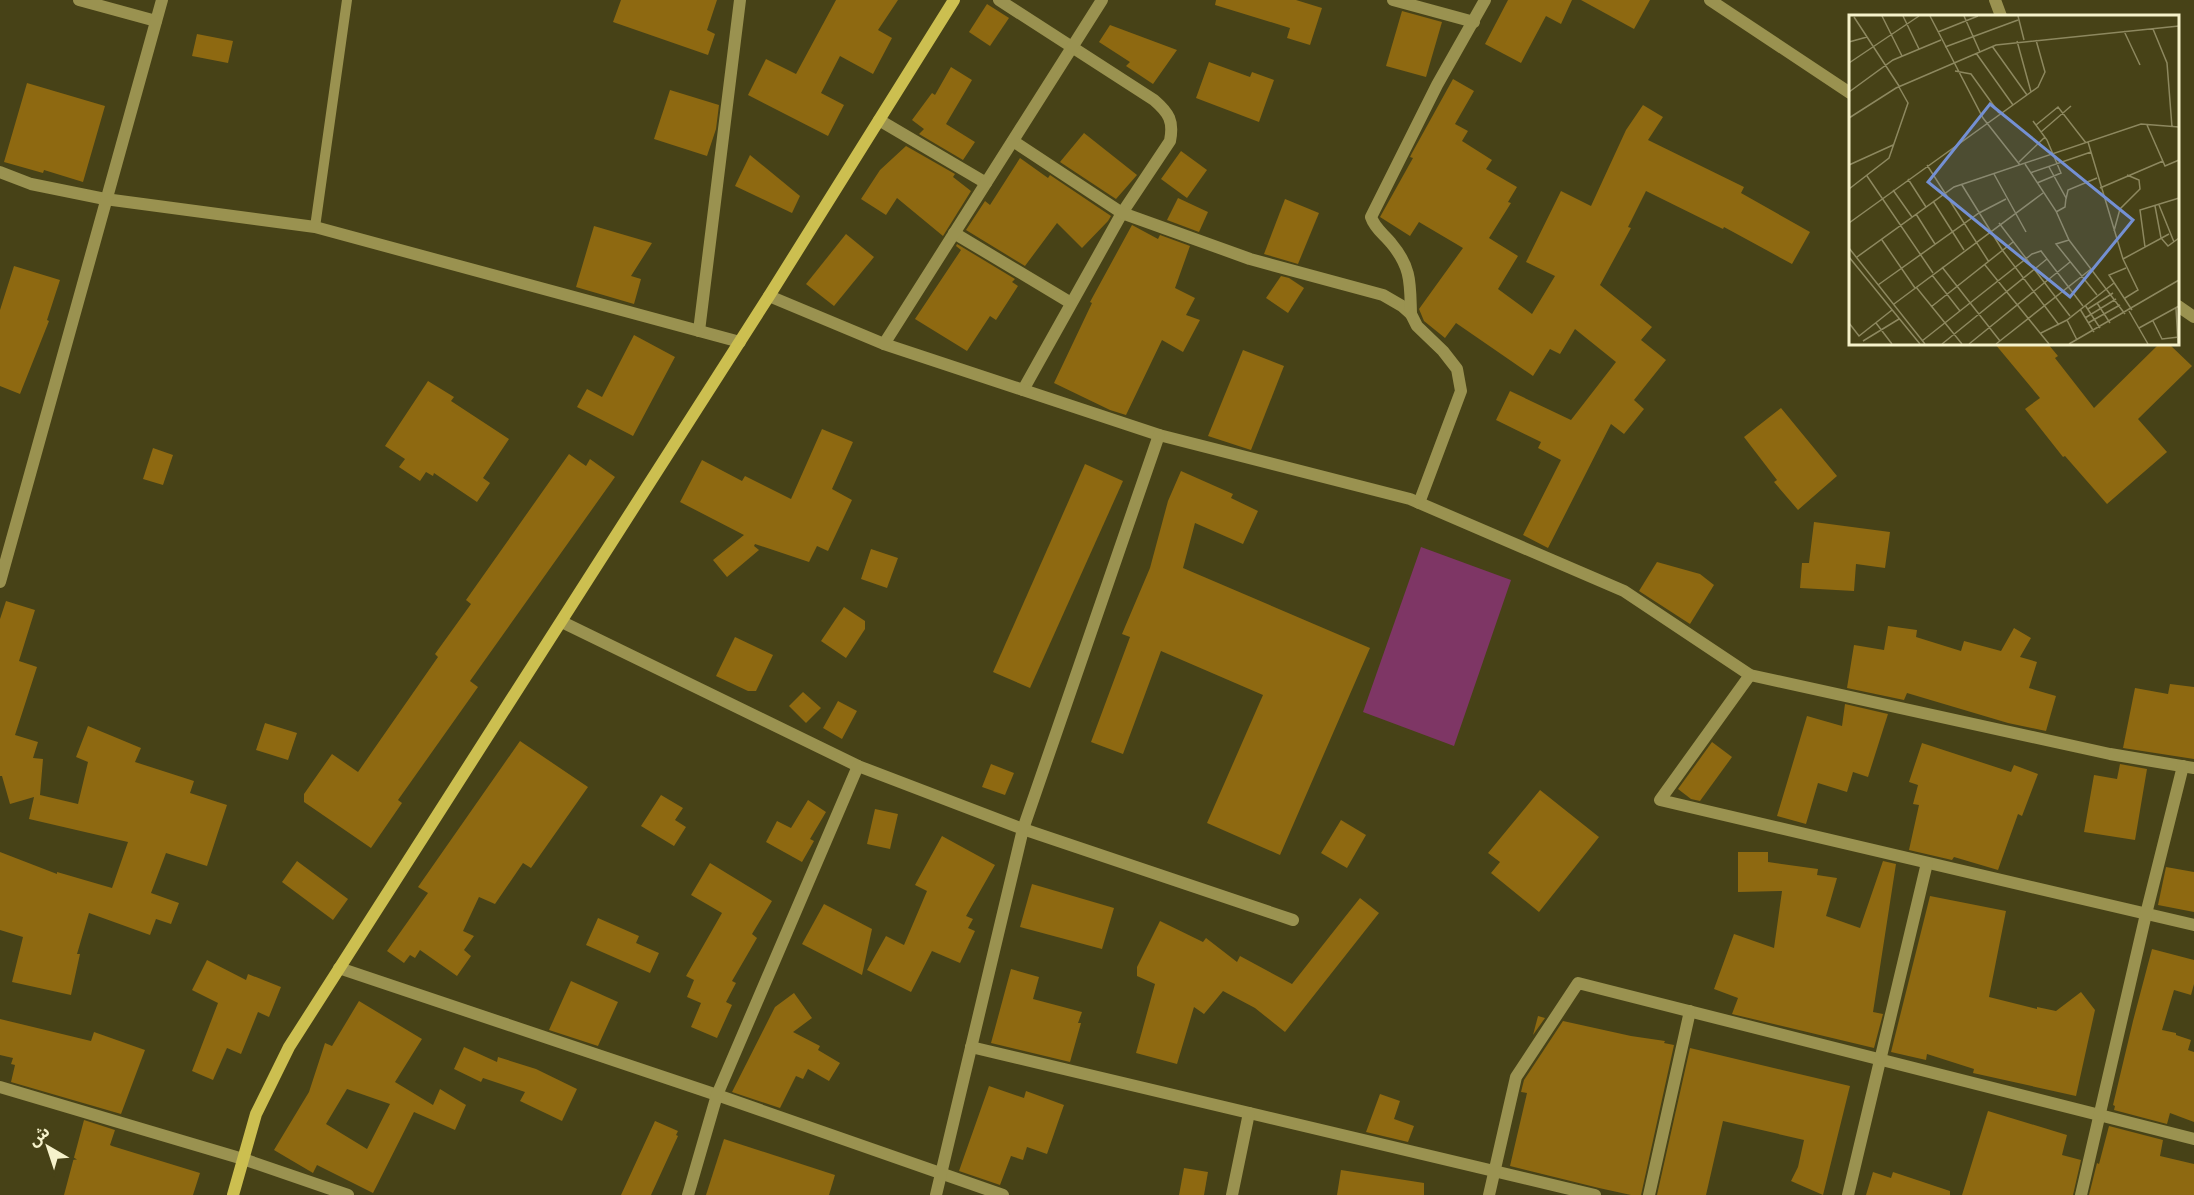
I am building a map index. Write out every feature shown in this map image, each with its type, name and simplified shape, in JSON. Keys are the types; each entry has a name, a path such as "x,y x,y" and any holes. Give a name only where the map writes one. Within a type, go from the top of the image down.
{"street":[{"path":"79,0 156,21"},
{"path":"0,582 162,0"},
{"path":"699,331 740,0"},
{"path":"234,1195 256,1114 289,1047 740,342 954,0"},
{"path":"999,0 1154,100 1169,113 1173,128 1170,141 1122,213 1023,390"},
{"path":"884,344 1102,0"},
{"path":"1393,0 1474,22"},
{"path":"1411,314 1410,277 1402,256 1374,226 1371,217 1437,85 1485,0"},
{"path":"1710,0 1849,92"},
{"path":"1995,0 2001,15"},
{"path":"879,120 986,183"},
{"path":"1013,141 1122,213 1250,260 1383,295 1411,314 1417,326 1443,351 1457,369 1461,391 1419,504"},
{"path":"0,172 32,184 105,199 315,227 740,342"},
{"path":"954,233 1071,303"},
{"path":"769,296 884,344 1159,435 1410,499 1624,591 1750,675 2109,754 2188,767 2146,914 2081,1195"},
{"path":"2179,307 2194,317"},
{"path":"936,1195 1023,829 1159,435"},
{"path":"562,622 858,766 1023,829 1293,920"},
{"path":"1750,675 1660,800 2194,925"},
{"path":"688,1195 717,1095 858,766"},
{"path":"1848,1195 1927,862"},
{"path":"339,968 717,1095 1003,1195"},
{"path":"1489,1195 1516,1077 1578,983 2194,1139"},
{"path":"1649,1195 1690,1011"},
{"path":"971,1047 1596,1195"},
{"path":"0,1087 243,1160 348,1195"},
{"path":"1232,1195 1249,1113"}],"lane":[{"path":"315,227 347,0"}],"shaded area":[{"path":"1421,547 1511,580 1454,746 1363,712"}],"building":[{"path":"621,0 717,0 707,30 715,34 708,55 613,22"},
{"path":"836,0 898,0 878,30 892,38 873,74 840,56 821,93 844,105 828,136 748,95 766,59 796,74"},
{"path":"1216,0 1296,0 1322,8 1310,45 1287,38 1290,28 1215,5"},
{"path":"1508,0 1572,0 1561,24 1546,16 1521,63 1485,44"},
{"path":"1581,0 1650,0 1634,29"},
{"path":"987,4 1009,18 990,46 969,32"},
{"path":"1402,11 1442,22 1426,77 1386,66"},
{"path":"1110,25 1177,50 1153,84 1126,66 1130,62 1099,42"},
{"path":"197,34 233,41 228,63 192,56"},
{"path":"1209,62 1250,77 1252,72 1274,80 1259,122 1196,98"},
{"path":"951,67 972,80 946,124 975,142 963,160 919,134 924,129 912,120 932,93 935,95"},
{"path":"1453,79 1474,91 1455,124 1468,131 1462,141 1492,160 1486,169 1517,187 1508,202 1511,203 1489,238 1518,256 1498,289 1532,314 1555,276 1526,262 1561,191 1591,206 1626,130 1643,105 1663,117 1648,140 1744,187 1741,193 1810,232 1792,264 1724,227 1723,229 1646,191 1628,227 1631,228 1600,285 1652,327 1641,340 1666,360 1634,400 1644,409 1624,434 1611,424 1548,548 1523,535 1561,460 1538,448 1541,442 1496,420 1510,391 1571,420 1616,362 1575,329 1560,354 1550,349 1533,376 1456,323 1445,338 1424,321 1419,309 1463,248 1419,222 1410,236 1380,217"},
{"path":"27,83 105,106 83,182 44,170 43,173 4,162"},
{"path":"670,90 719,105 716,129 707,156 654,139"},
{"path":"1084,133 1137,175 1116,199 1060,162"},
{"path":"906,146 955,174 953,177 971,191 943,236 897,198 886,215 861,199 880,170"},
{"path":"1181,151 1207,170 1187,198 1161,179"},
{"path":"750,155 800,196 792,213 735,186"},
{"path":"1020,158 1048,178 1050,175 1111,216 1082,248 1057,223 1025,266 966,230 985,201 990,205"},
{"path":"1178,198 1208,212 1199,232 1167,220"},
{"path":"1285,199 1319,213 1298,264 1264,254"},
{"path":"1132,225 1158,239 1160,235 1190,246 1175,288 1195,298 1186,315 1200,320 1183,352 1162,340 1126,415 1110,410 1054,383 1092,303 1090,302"},
{"path":"594,226 652,243 631,276 641,279 634,304 576,287"},
{"path":"846,234 874,257 834,306 806,284"},
{"path":"957,244 1015,279 1012,282 1018,286 996,320 990,316 967,351 915,319 961,250 956,246"},
{"path":"14,266 60,280 47,320 49,321 20,394 0,386 0,310"},
{"path":"1281,276 1289,278 1304,288 1288,313 1266,298"},
{"path":"634,335 675,357 633,436 577,407 587,389 602,397"},
{"path":"1996,345 2049,345 2058,356 2055,358 2094,408 2158,345 2170,345 2192,366 2138,419 2167,452 2107,504 2065,456 2063,457 2025,409 2040,398"},
{"path":"1243,350 1284,366 1251,450 1208,436"},
{"path":"428,381 454,397 451,401 509,439 483,478 490,483 477,502 434,473 433,476 426,472 420,481 399,467 405,459 385,446"},
{"path":"1781,408 1837,476 1798,510 1774,482 1777,480 1744,437"},
{"path":"822,429 853,442 832,489 852,500 828,551 817,546 809,562 755,544 754,546 759,550 727,577 713,560 744,535 680,502 702,460 742,481 745,476 791,499"},
{"path":"153,448 173,455 163,485 143,479"},
{"path":"569,454 586,466 590,459 615,477 470,681 478,687 398,800 402,803 371,848 304,802 304,794 332,754 358,772 438,657 435,654 471,604 466,600"},
{"path":"1085,464 1123,481 1030,688 993,672"},
{"path":"1181,471 1233,494 1231,498 1258,511 1243,544 1195,523 1183,568 1370,648 1280,855 1207,823 1263,695 1161,651 1123,754 1091,742 1130,637 1122,634 1150,568 1168,501"},
{"path":"1814,522 1890,532 1885,568 1856,564 1854,591 1800,588 1802,563 1809,563"},
{"path":"871,549 898,558 887,588 861,579"},
{"path":"1657,562 1700,574 1714,585 1690,624 1639,591"},
{"path":"6,601 35,610 19,661 37,667 15,735 38,742 33,758 43,759 40,795 78,804 88,762 76,757 88,726 141,748 135,762 194,781 190,793 227,805 207,866 166,853 151,893 179,903 171,924 156,919 150,935 89,913 77,954 80,954 71,995 12,982 23,937 0,930 0,852 57,874 57,872 112,888 128,842 29,819 34,797 10,804 2,776 0,776 0,619"},
{"path":"844,607 865,621 865,629 846,658 821,641"},
{"path":"1888,626 1917,630 1916,637 1961,651 1964,641 2001,651 2014,628 2031,638 2020,657 2037,662 2029,688 2056,696 2046,731 2008,723 1907,693 1904,700 1847,688 1854,645 1884,650"},
{"path":"735,637 773,655 756,691 748,691 716,676"},
{"path":"2170,684 2194,687 2194,759 2123,748 2135,688 2168,694"},
{"path":"803,692 821,708 806,723 789,706"},
{"path":"838,701 857,711 842,739 823,728"},
{"path":"1845,704 1888,714 1868,777 1853,772 1847,792 1818,783 1806,824 1777,816 1807,716 1842,726"},
{"path":"265,723 297,733 288,760 256,750"},
{"path":"520,741 588,787 531,868 523,863 495,904 479,897 463,931 474,936 464,950 471,956 457,976 420,950 415,958 410,955 404,963 387,951 428,893 418,887"},
{"path":"1712,742 1732,757 1700,801 1691,799 1678,789"},
{"path":"1922,743 2011,772 2014,765 2038,774 2022,816 2018,814 1998,870 1954,857 1952,860 1909,850 1919,805 1913,804 1918,785 1909,782"},
{"path":"991,764 1014,773 1005,795 982,787"},
{"path":"2120,764 2147,769 2135,840 2084,832 2094,775 2117,779"},
{"path":"1540,790 1599,837 1539,912 1491,873 1500,862 1488,853"},
{"path":"661,795 683,808 675,820 686,827 674,846 641,826"},
{"path":"808,800 826,812 810,839 814,841 802,862 766,842 777,821 791,828"},
{"path":"875,809 898,814 890,849 867,844"},
{"path":"1341,820 1366,835 1347,868 1321,853"},
{"path":"942,836 995,865 966,916 973,919 968,928 975,931 960,963 932,951 911,992 867,970 886,936 904,945 927,891 915,885"},
{"path":"1738,852 1768,852 1768,862 1818,869 1817,875 1837,878 1826,916 1860,928 1883,861 1896,864 1873,1012 1883,1014 1874,1048 1732,1014 1738,998 1714,989 1734,934 1774,948 1782,891 1738,892"},
{"path":"297,861 348,899 333,920 282,882"},
{"path":"710,863 772,901 752,934 757,938 732,981 736,983 726,1002 732,1005 717,1038 691,1027 701,1003 687,997 694,980 686,976 722,913 691,895"},
{"path":"2166,867 2194,872 2194,912 2158,905"},
{"path":"1032,884 1114,908 1102,949 1020,927"},
{"path":"1930,896 2006,911 1989,997 2037,1009 2037,1007 2056,1011 2081,992 2095,1010 2076,1096 1973,1073 1974,1069 1927,1054 1926,1060 1891,1052"},
{"path":"1360,898 1379,913 1285,1032 1255,1008 1223,991 1204,1014 1194,1007 1177,1064 1136,1053 1155,984 1137,976 1137,967 1160,921 1203,942 1206,938 1237,962 1240,956 1292,984"},
{"path":"824,904 872,929 862,975 802,944"},
{"path":"598,918 639,936 636,943 659,953 650,973 586,945"},
{"path":"2152,949 2194,960 2194,984 2191,995 2174,990 2162,1030 2191,1040 2188,1050 2194,1052 2194,1122 2170,1113 2167,1124 2114,1110 2113,1105"},
{"path":"207,960 246,980 248,974 281,987 269,1017 258,1012 241,1054 227,1048 213,1080 192,1071 218,1003 192,990"},
{"path":"1011,969 1039,977 1033,999 1082,1012 1070,1062 991,1043"},
{"path":"571,981 618,1002 598,1046 549,1030"},
{"path":"794,993 812,1018 793,1032 820,1046 818,1050 840,1063 829,1081 808,1069 803,1079 796,1076 780,1108 732,1092 775,1007"},
{"path":"359,1001 422,1039 395,1082 433,1105 440,1089 466,1105 455,1130 414,1112 373,1193 317,1165 313,1173 274,1150 309,1092 325,1043 332,1046","holes":["347,1089 390,1104 367,1149 326,1124"]},
{"path":"1538,1016 1545,1018 1533,1035"},
{"path":"0,1019 91,1041 94,1032 145,1050 121,1114 11,1082 15,1065 11,1064 13,1058 0,1055"},
{"path":"1563,1021 1665,1041 1664,1043 1674,1045 1641,1195 1599,1188 1510,1166 1527,1093 1521,1092 1524,1080"},
{"path":"464,1047 497,1062 498,1057 536,1069 577,1089 562,1121 520,1101 525,1092 483,1078 481,1082 454,1069"},
{"path":"1690,1048 1850,1086 1823,1195 1791,1181 1798,1167 1804,1140 1723,1121 1706,1195 1657,1195"},
{"path":"989,1086 1024,1098 1026,1091 1064,1105 1047,1154 1027,1147 1023,1160 1011,1156 1000,1185 959,1171"},
{"path":"1380,1094 1400,1101 1394,1119 1414,1126 1408,1142 1366,1132"},
{"path":"1988,1111 2067,1135 2062,1155 2081,1160 2073,1195 1962,1195"},
{"path":"84,1120 115,1130 110,1145 112,1146 200,1173 193,1195 64,1195"},
{"path":"655,1121 678,1131 676,1135 678,1136 651,1195 621,1195"},
{"path":"2109,1126 2163,1140 2160,1156 2194,1164 2194,1195 2089,1195"},
{"path":"724,1139 835,1175 829,1195 706,1195"},
{"path":"1184,1168 1208,1172 1204,1195 1179,1195"},
{"path":"1341,1170 1424,1183 1424,1195 1337,1195"},
{"path":"1873,1172 1891,1178 1893,1172 1950,1191 1950,1195 1866,1195"}]}
